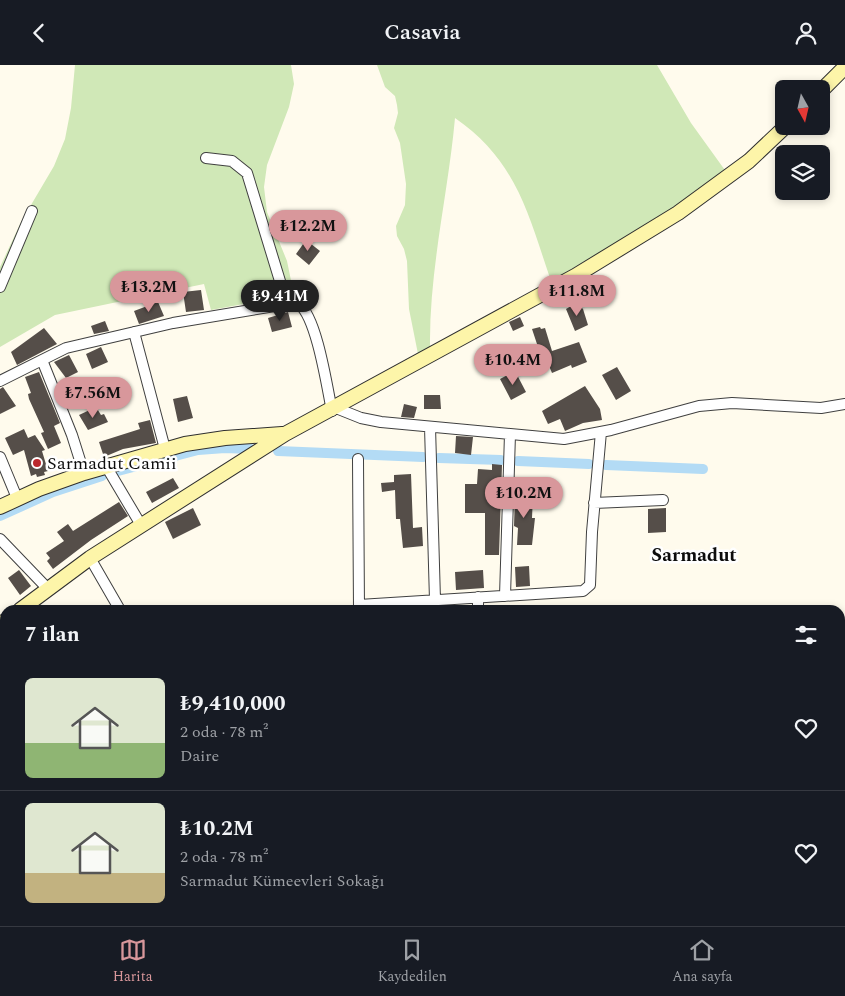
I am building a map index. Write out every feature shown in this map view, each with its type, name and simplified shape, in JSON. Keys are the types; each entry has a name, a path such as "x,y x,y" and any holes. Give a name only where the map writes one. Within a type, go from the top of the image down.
{"main road":[{"path":"830,82 845,67"},
{"path":"27,605 90,558 285,434 575,276 678,213 749,161 776,135"},
{"path":"0,507 17,498 84,473 165,449 211,439 285,434"}],"street":[{"path":"206,158 232,161 247,173 287,304"},
{"path":"0,287 32,211"},
{"path":"0,381 66,349 134,332 287,304 299,304 307,314 334,409 381,422 564,439 601,432 682,409 716,404 807,408 845,404"},
{"path":"134,332 165,449"},
{"path":"42,360 72,435 84,473"},
{"path":"430,427 435,600"},
{"path":"381,605 583,591 588,588 590,585 594,503 601,432"},
{"path":"505,596 510,434"},
{"path":"0,457 17,498"},
{"path":"358,459 359,605"},
{"path":"106,467 141,525"},
{"path":"594,503 663,499"},
{"path":"0,539 48,589"},
{"path":"90,558 117,605"},
{"path":"478,597 478,605"}],"green space":[{"path":"75,65 291,65 294,84 289,107 267,165 264,187 267,212 287,261 294,295 211,310 204,284 55,315 0,347 0,267 21,222 54,166 65,139 71,108"},
{"path":"377,65 657,65 691,123 727,173 630,235 551,281 527,211 507,171 493,152 455,118 432,290 430,347 418,354 409,309 407,261 404,249 397,236 396,226 405,205 406,184 400,143 394,128 398,113 397,105 395,96 385,87"}],"building":[{"path":"306,240 320,251 309,265 296,254"},
{"path":"201,290 204,310 186,312 183,292"},
{"path":"158,302 164,316 139,324 134,311"},
{"path":"573,305 575,308 580,306 583,309 588,325 575,331 566,309"},
{"path":"288,312 292,327 272,332 268,318"},
{"path":"520,317 524,326 513,331 509,322"},
{"path":"105,321 109,331 94,334 91,326"},
{"path":"540,327 541,329 545,328 552,351 579,342 587,362 572,368 571,365 552,373 542,349 539,350 532,329"},
{"path":"44,328 57,344 17,365 11,352"},
{"path":"101,347 108,362 92,369 86,354"},
{"path":"69,355 78,372 66,378 54,362"},
{"path":"617,367 631,391 616,400 602,375"},
{"path":"515,371 526,392 511,400 500,379"},
{"path":"39,372 60,423 54,426 61,443 48,449 41,433 44,432 29,399 28,394 31,393 25,377"},
{"path":"585,386 600,409 602,420 583,423 565,431 560,419 548,424 542,411"},
{"path":"3,387 16,406 0,414 0,389"},
{"path":"424,395 440,395 441,409 424,409"},
{"path":"187,396 193,418 178,422 173,399"},
{"path":"404,404 417,407 414,418 401,417"},
{"path":"96,407 101,415 104,414 108,422 88,430 79,415"},
{"path":"150,420 156,443 123,449 104,457 99,442 140,429 138,423"},
{"path":"24,429 28,438 35,435 45,450 42,451 48,471 44,472 45,475 37,477 36,474 31,476 24,450 13,455 5,438"},
{"path":"456,436 473,437 471,455 455,453"},
{"path":"492,464 502,465 499,555 485,555 485,513 465,513 465,484 477,484 478,469 492,470"},
{"path":"411,474 413,528 422,527 423,546 403,548 400,519 396,519 395,490 382,492 381,483 394,482 394,475"},
{"path":"173,478 179,488 152,503 146,492"},
{"path":"515,494 533,495 532,518 535,518 532,545 517,545 518,528 514,526"},
{"path":"119,502 128,516 91,540 53,569 47,561 50,558 46,553 64,541 57,532 68,524 73,531"},
{"path":"193,508 201,525 173,539 165,522"},
{"path":"666,508 666,532 648,533 648,509"},
{"path":"529,566 530,586 516,587 515,567"},
{"path":"19,570 31,586 20,595 8,578"},
{"path":"483,570 484,588 456,590 455,572"}],"waterway":[{"path":"118,471 198,450 251,449"},
{"path":"278,451 423,457"},
{"path":"439,458 501,460"},
{"path":"518,461 589,464"},
{"path":"606,465 703,469"},
{"path":"0,516 53,492 102,476"}],"place":[{"name":"Sarmadut Camii","path":"37,463"}],"district":[{"name":"Sarmadut","path":"694,554"}]}
